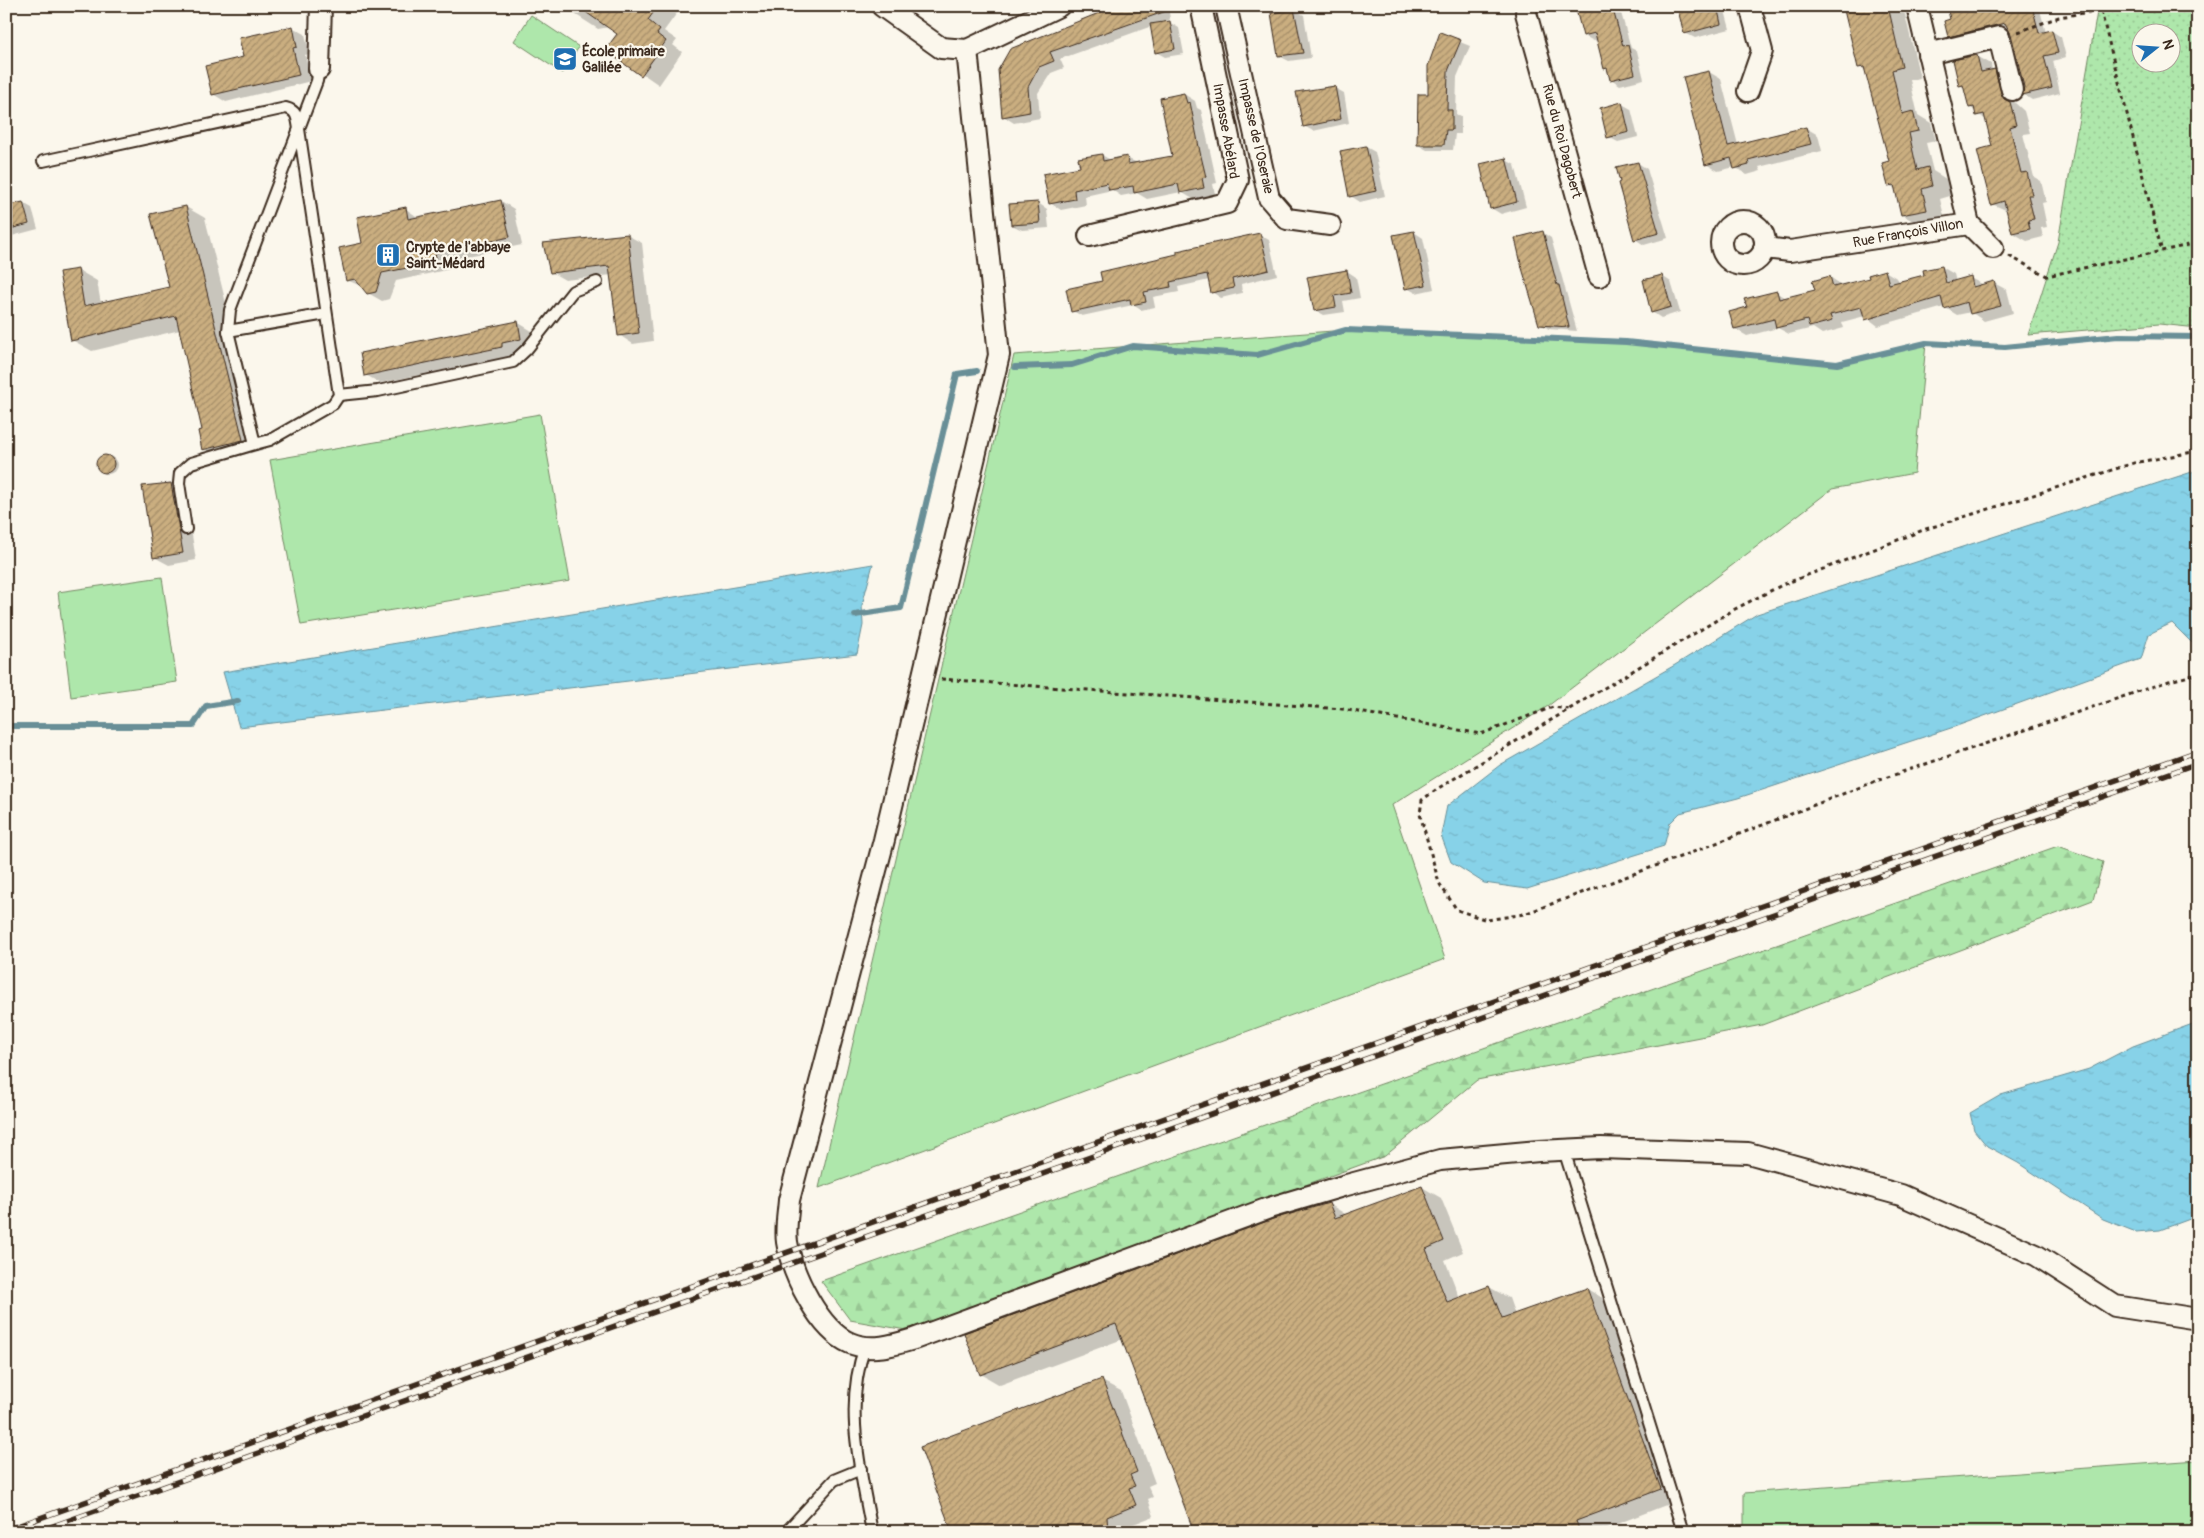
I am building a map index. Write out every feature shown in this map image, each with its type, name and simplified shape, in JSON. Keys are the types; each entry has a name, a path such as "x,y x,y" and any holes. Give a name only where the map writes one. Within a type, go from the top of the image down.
{"street":[{"path":"318,69 321,6"},
{"path":"882,6 942,48 968,50 1059,6"},
{"name":"Impasse Abélard","path":"1089,236 1227,203 1238,180 1201,6"},
{"name":"Impasse de l'Oseraie","path":"1226,6 1269,198 1288,219 1330,225"},
{"name":"Rue du Roi Dagobert","path":"1528,6 1526,13 1599,276"},
{"path":"1748,91 1762,51 1750,6"},
{"name":"Rue François Villon","path":"1764,248 1790,251 1969,224 1917,6"},
{"path":"1928,54 1999,37 2012,90"},
{"path":"968,50 999,355 924,678 884,840 789,1200 787,1227 791,1258 797,1277 808,1298 835,1333 850,1343 865,1347 894,1345 1268,1208 1440,1160 1601,1148 1748,1153 1901,1195 2036,1255 2115,1306 2198,1319"},
{"path":"1969,224 1993,248"}],"lane":[{"path":"255,444 228,331 230,310 317,81 318,69"},
{"path":"42,161 286,108 293,110 297,115 339,395"},
{"path":"186,529 179,483 180,473 191,463 270,440 332,404 339,395 378,391 513,362 527,349 573,291 597,282"},
{"path":"228,331 326,314"},
{"path":"1564,1150 1683,1532"},
{"path":"865,1347 858,1367 854,1432 872,1532"},
{"path":"786,1532 834,1480 861,1468"}],"path":[{"path":"1999,37 2059,17 2127,6"},
{"path":"2100,11 2162,252"},
{"path":"1993,248 2047,276 2198,243"},
{"path":"2198,450 2134,463 1926,529 1782,584 1735,609 1437,788 1422,800 1420,814 1439,883 1456,910 1487,920 1524,914 1688,854 1876,781 2160,684 2198,674"},
{"path":"924,678 1342,708 1480,734 1553,707 1569,709"}],"green space":[{"path":"2098,6 2198,6 2198,328 2159,324 2028,335 2058,242"},
{"path":"531,15 579,47 562,73 514,41"},
{"path":"1346,330 1626,342 1837,364 1926,343 1914,473 1832,489 1548,706 1392,805 1445,959 819,1188 1014,355"},
{"path":"540,414 570,581 301,625 270,460"},
{"path":"162,577 177,682 71,697 58,592"},
{"path":"2058,846 2103,862 2093,900 1762,1025 1477,1080 1385,1156 906,1330 850,1320 821,1281"},
{"path":"2198,1460 2198,1532 1744,1532 1744,1493"}],"water":[{"path":"2198,470 2198,642 2192,643 2172,623 2149,634 2141,659 1954,727 1738,798 1680,813 1670,823 1664,846 1527,889 1484,883 1451,862 1441,835 1447,806 1500,765 1675,665 1757,614"},
{"path":"873,564 862,605 863,625 857,654 239,727 223,672"},
{"path":"2198,1022 2198,1216 2160,1230 2136,1232 2103,1219 2018,1163 1987,1146 1974,1130 1970,1113 2001,1095 2089,1069 2133,1046"}],"building":[{"path":"577,6 658,6 648,20 660,30 657,34 666,41 641,76 605,50 617,34"},
{"path":"1116,6 1171,6 1172,9 1050,52 1054,61 1039,67 1028,87 1030,112 1002,117 998,70 1010,49"},
{"path":"1575,6 1612,6 1623,46 1628,45 1635,74 1610,80 1607,68 1604,69 1595,33 1583,36"},
{"path":"1677,6 1717,6 1721,24 1684,34"},
{"path":"1843,6 1888,6 1902,67 1892,70 1902,114 1913,111 1918,131 1909,133 1917,170 1928,167 1932,186 1922,189 1927,210 1901,215 1894,185 1888,186 1882,163 1889,161 1864,67 1858,68"},
{"path":"1967,6 2032,6 2039,33 2052,30 2058,53 2044,56 2052,88 2022,95 2024,87 2011,34 2005,23 1948,37 1944,21 1950,19 1948,11"},
{"path":"1294,9 1303,53 1278,56 1271,13"},
{"path":"1170,21 1175,49 1155,53 1150,24"},
{"path":"293,26 297,47 293,48 299,75 212,95 205,66 243,57 239,38"},
{"path":"1440,32 1461,40 1448,71 1447,110 1452,110 1452,130 1446,130 1444,145 1417,145 1418,94 1428,94 1428,66"},
{"path":"1977,55 1981,72 1995,69 2001,93 2004,99 2010,102 2016,125 2010,127 2021,173 2027,172 2032,195 2028,195 2034,219 2028,220 2030,229 2012,233 2004,201 1991,205 1977,150 1992,146 1984,114 1976,116 1974,107 1969,108 1963,85 1959,86 1953,60"},
{"path":"1709,71 1728,146 1806,127 1811,144 1748,160 1749,165 1734,169 1731,158 1705,165 1683,77"},
{"path":"1335,86 1341,119 1303,127 1296,92"},
{"path":"1184,93 1187,103 1190,102 1206,177 1202,178 1204,188 1180,193 1178,184 1134,193 1133,186 1109,190 1107,183 1074,190 1075,199 1049,204 1043,174 1080,167 1078,158 1102,154 1103,161 1127,156 1128,164 1172,156 1160,98"},
{"path":"1622,102 1629,132 1607,138 1600,108"},
{"path":"1366,146 1376,191 1349,197 1340,151"},
{"path":"1506,158 1517,202 1490,209 1480,164"},
{"path":"1638,162 1659,233 1634,240 1618,183 1620,182 1616,167"},
{"path":"501,200 510,237 435,253 437,262 382,273 376,292 367,294 355,279 346,281 339,248 362,243 357,217 406,207 408,219"},
{"path":"23,202 29,224 6,230 6,206"},
{"path":"1038,202 1040,223 1011,225 1009,204"},
{"path":"186,206 243,440 202,450 198,431 202,430 176,316 71,341 59,272 78,269 84,306 169,287 150,214"},
{"path":"1414,231 1426,285 1405,289 1393,235"},
{"path":"1543,231 1569,327 1539,325 1522,268 1515,238"},
{"path":"1260,233 1269,270 1232,279 1234,288 1211,293 1207,274 1170,282 1171,287 1144,292 1146,302 1131,305 1130,299 1071,312 1066,289 1102,281 1100,272 1177,254 1177,251"},
{"path":"628,234 639,333 618,336 609,266 550,273 543,243"},
{"path":"1942,266 1946,283 1971,276 1973,287 1994,281 2001,306 1970,314 1967,302 1944,309 1941,297 1865,320 1861,307 1830,315 1832,321 1809,327 1807,320 1776,328 1774,319 1734,329 1729,312 1747,307 1744,299 1777,291 1779,299 1815,290 1812,281 1830,276 1833,287 1869,278 1868,275 1885,270 1889,284 1924,275 1923,270"},
{"path":"1347,270 1351,293 1334,296 1336,307 1314,311 1307,277"},
{"path":"1662,275 1671,307 1651,313 1643,280"},
{"path":"518,321 521,339 502,343 502,347 364,376 360,353"},
{"path":"101,455 109,455 114,460 112,471 101,473 96,468 96,460"},
{"path":"171,483 183,553 153,558 142,486"},
{"path":"1422,1186 1444,1241 1426,1249 1447,1302 1489,1286 1502,1318 1587,1288 1661,1489 1576,1521 1580,1532 1194,1532 1116,1324 980,1375 964,1333 1273,1219 1329,1203 1335,1218"},
{"path":"1102,1379 1137,1472 1130,1475 1135,1486 1129,1488 1136,1505 1107,1517 1108,1532 952,1532 920,1447"}],"waterway":[{"path":"1015,367 1072,365 1133,346 1257,355 1346,330 1626,342 1837,364 1926,343 2005,347 2118,336 2198,337"},
{"path":"855,615 901,608 957,374 977,371"},
{"path":"6,726 193,726 206,706 238,701"}],"railway":[{"path":"6,1530 2198,751"},
{"path":"36,1532 2198,763"}],"place":[{"name":"École primaire Galilée","path":"565,59"},
{"name":"Crypte de l'abbaye Saint-Médard","path":"388,255"}]}
